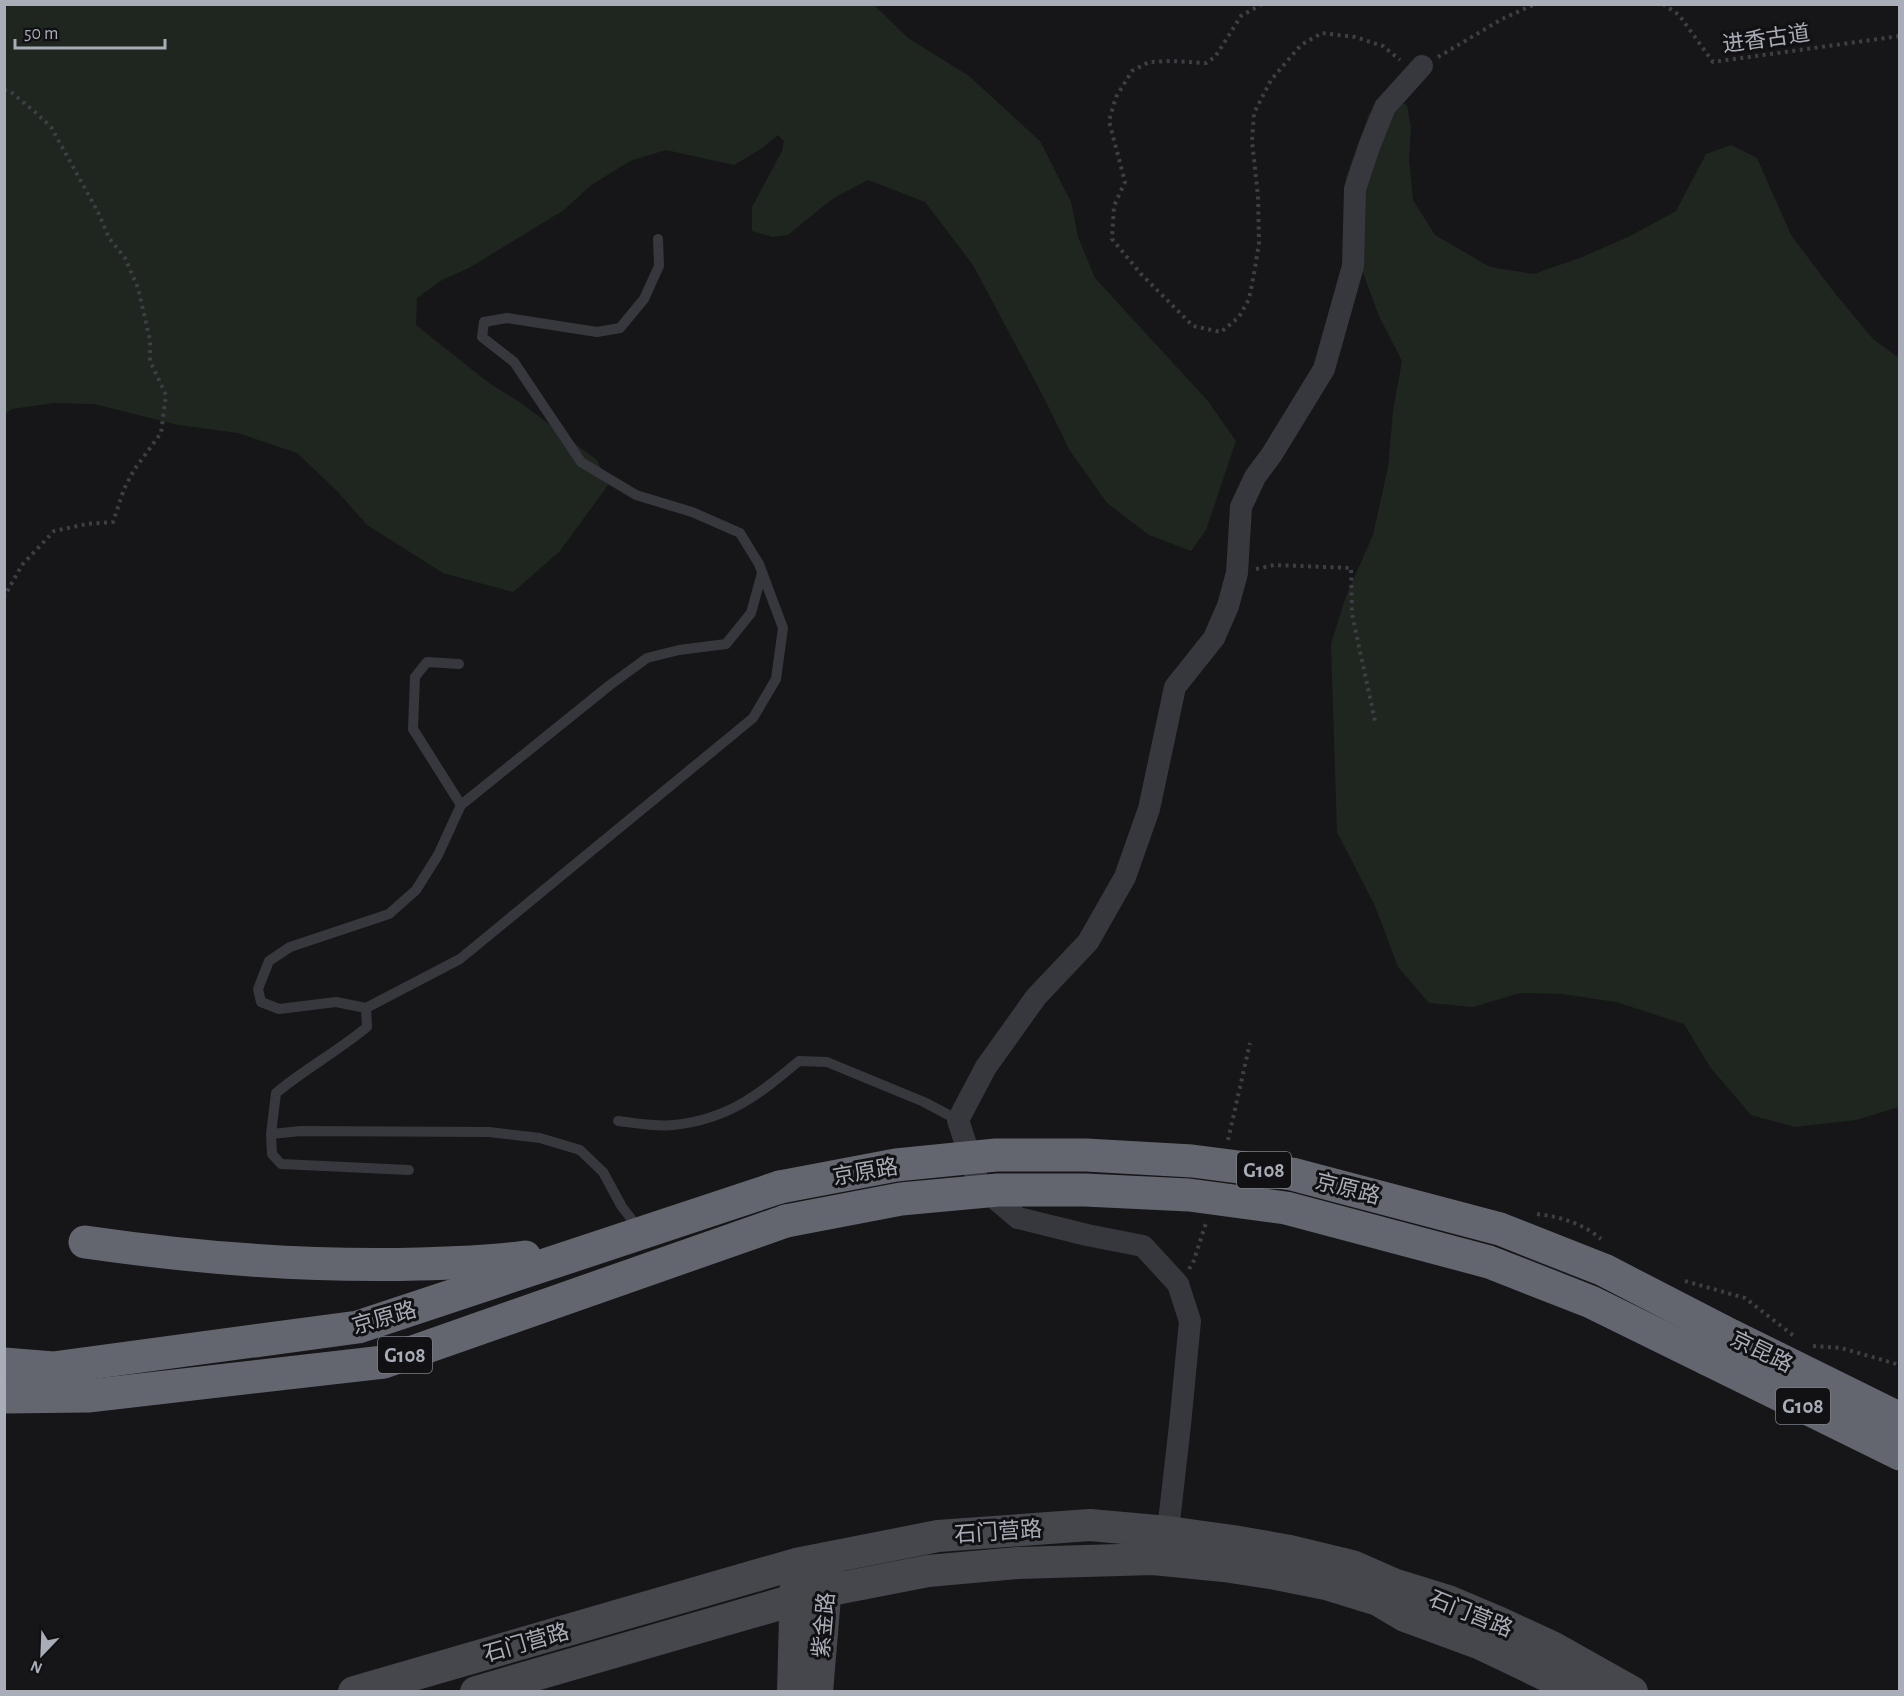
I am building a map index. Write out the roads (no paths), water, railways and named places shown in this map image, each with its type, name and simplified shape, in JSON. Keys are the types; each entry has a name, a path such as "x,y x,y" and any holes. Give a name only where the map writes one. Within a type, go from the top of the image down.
{"highway":[{"name":"京原路","path":"4,1364 53,1368 358,1327 780,1187 896,1165 996,1155 1086,1155 1192,1161 1292,1174 1500,1229 1604,1270 1714,1345"},
{"name":"京原路","path":"4,1397 88,1396 384,1362 786,1221 901,1199 998,1190 1085,1190 1189,1195 1286,1208 1489,1262 1591,1302 1714,1345"},
{"path":"85,1242 255,1261 365,1265 489,1262 595,1248"},
{"name":"京昆路","path":"1714,1345 1899,1419"},
{"name":"京昆路","path":"1714,1345 1899,1454"}],"main road":[{"name":"石门营路","path":"354,1692 796,1564 938,1536 1090,1525 1166,1546 1224,1566 1326,1584 1378,1600 1405,1616 1481,1644 1581,1692"},
{"name":"石门营路","path":"476,1692 825,1591 928,1571 1018,1563 1091,1560 1166,1546 1279,1549 1352,1566 1393,1584 1448,1602 1500,1623 1552,1647 1632,1692"},
{"name":"紫金路","path":"817,1692 828,1559"},
{"name":"紫金路","path":"794,1692 796,1564"}],"street":[{"path":"1166,1546 1190,1321 1178,1284 1143,1246 1018,1218 979,1185 958,1120 986,1066 1036,997 1088,942 1125,877 1149,809 1175,687 1214,638 1228,606 1237,573 1241,507 1255,477 1272,454 1324,369 1353,266 1355,189 1369,147 1386,107 1419,70"}],"lane":[{"path":"658,239 659,266 644,299 620,328 597,332 507,318 484,322 482,337 514,362 581,462 636,495 692,512 740,533 762,573 783,628 776,679 753,718 460,959 366,1008 336,1002 279,1009 261,1002 258,989 268,961 290,947 389,914 416,890 438,855 460,805 610,685 647,658 679,650 726,644 751,613 762,573"},
{"path":"459,664 427,662 415,676 413,729 460,805"},
{"path":"366,1008 367,1027 276,1093 271,1134 272,1154 281,1164 409,1170"},
{"path":"618,1122 673,1125 723,1114 761,1092 799,1061 827,1062 924,1102 958,1120"},
{"path":"271,1134 301,1131 489,1132 540,1138 580,1150 588,1157 603,1172 622,1207 642,1233"}]}
